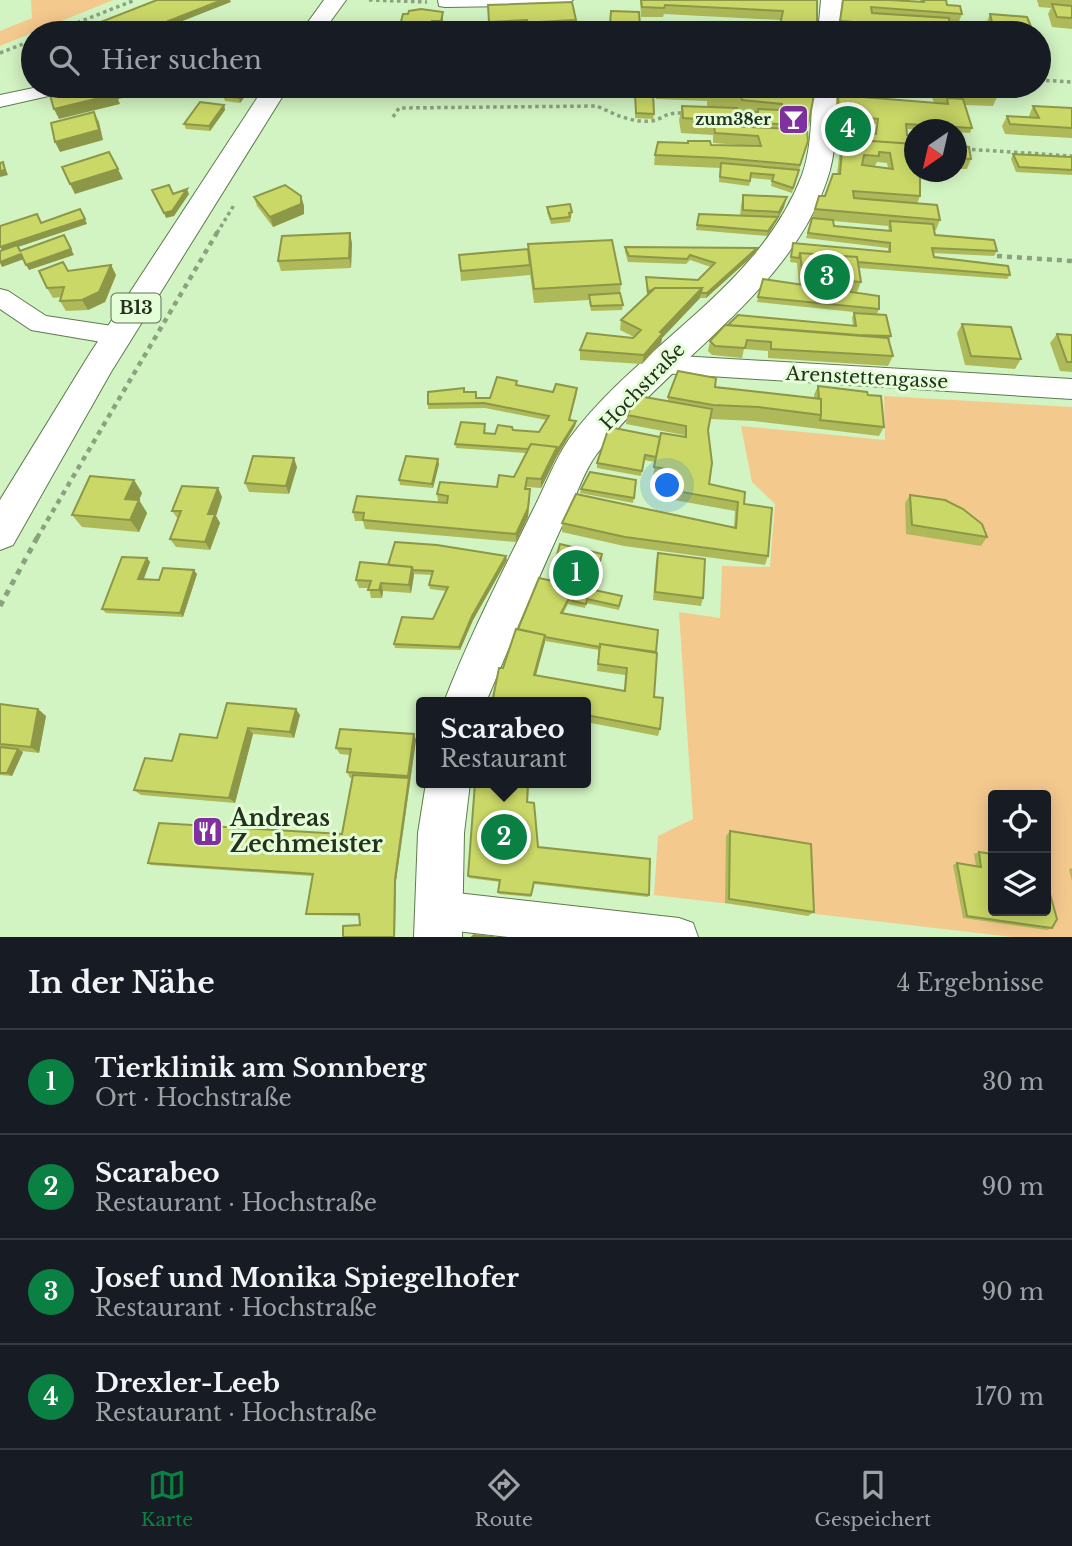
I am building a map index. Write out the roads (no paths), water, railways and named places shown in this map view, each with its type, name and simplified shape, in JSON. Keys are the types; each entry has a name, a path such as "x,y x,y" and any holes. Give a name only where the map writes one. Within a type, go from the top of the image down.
{"main road":[{"path":"320,21 335,0"},
{"path":"830,21 832,0"},
{"name":"B13","path":"0,534 118,336 269,98"},
{"name":"Hochstraße","path":"467,697 521,572 582,448 737,291 777,248 793,225 816,174 824,98"},
{"path":"438,923 441,833 447,788"}],"street":[{"path":"445,2 564,0"},
{"path":"0,102 21,97"},
{"path":"0,297 40,324 118,336"},
{"name":"Arenstettengasse","path":"662,365 1072,389"},
{"path":"438,923 679,937"}],"place":[{"name":"zum38er","path":"794,119"},
{"name":"Drexler-Leeb","path":"848,129"},
{"name":"Josef und Monika Spiegelhofer","path":"827,277"},
{"name":"Tierklinik am Sonnberg","path":"576,573"},
{"name":"Andreas Zechmeister","path":"207,831"},
{"name":"Scarabeo","path":"504,837"}]}
